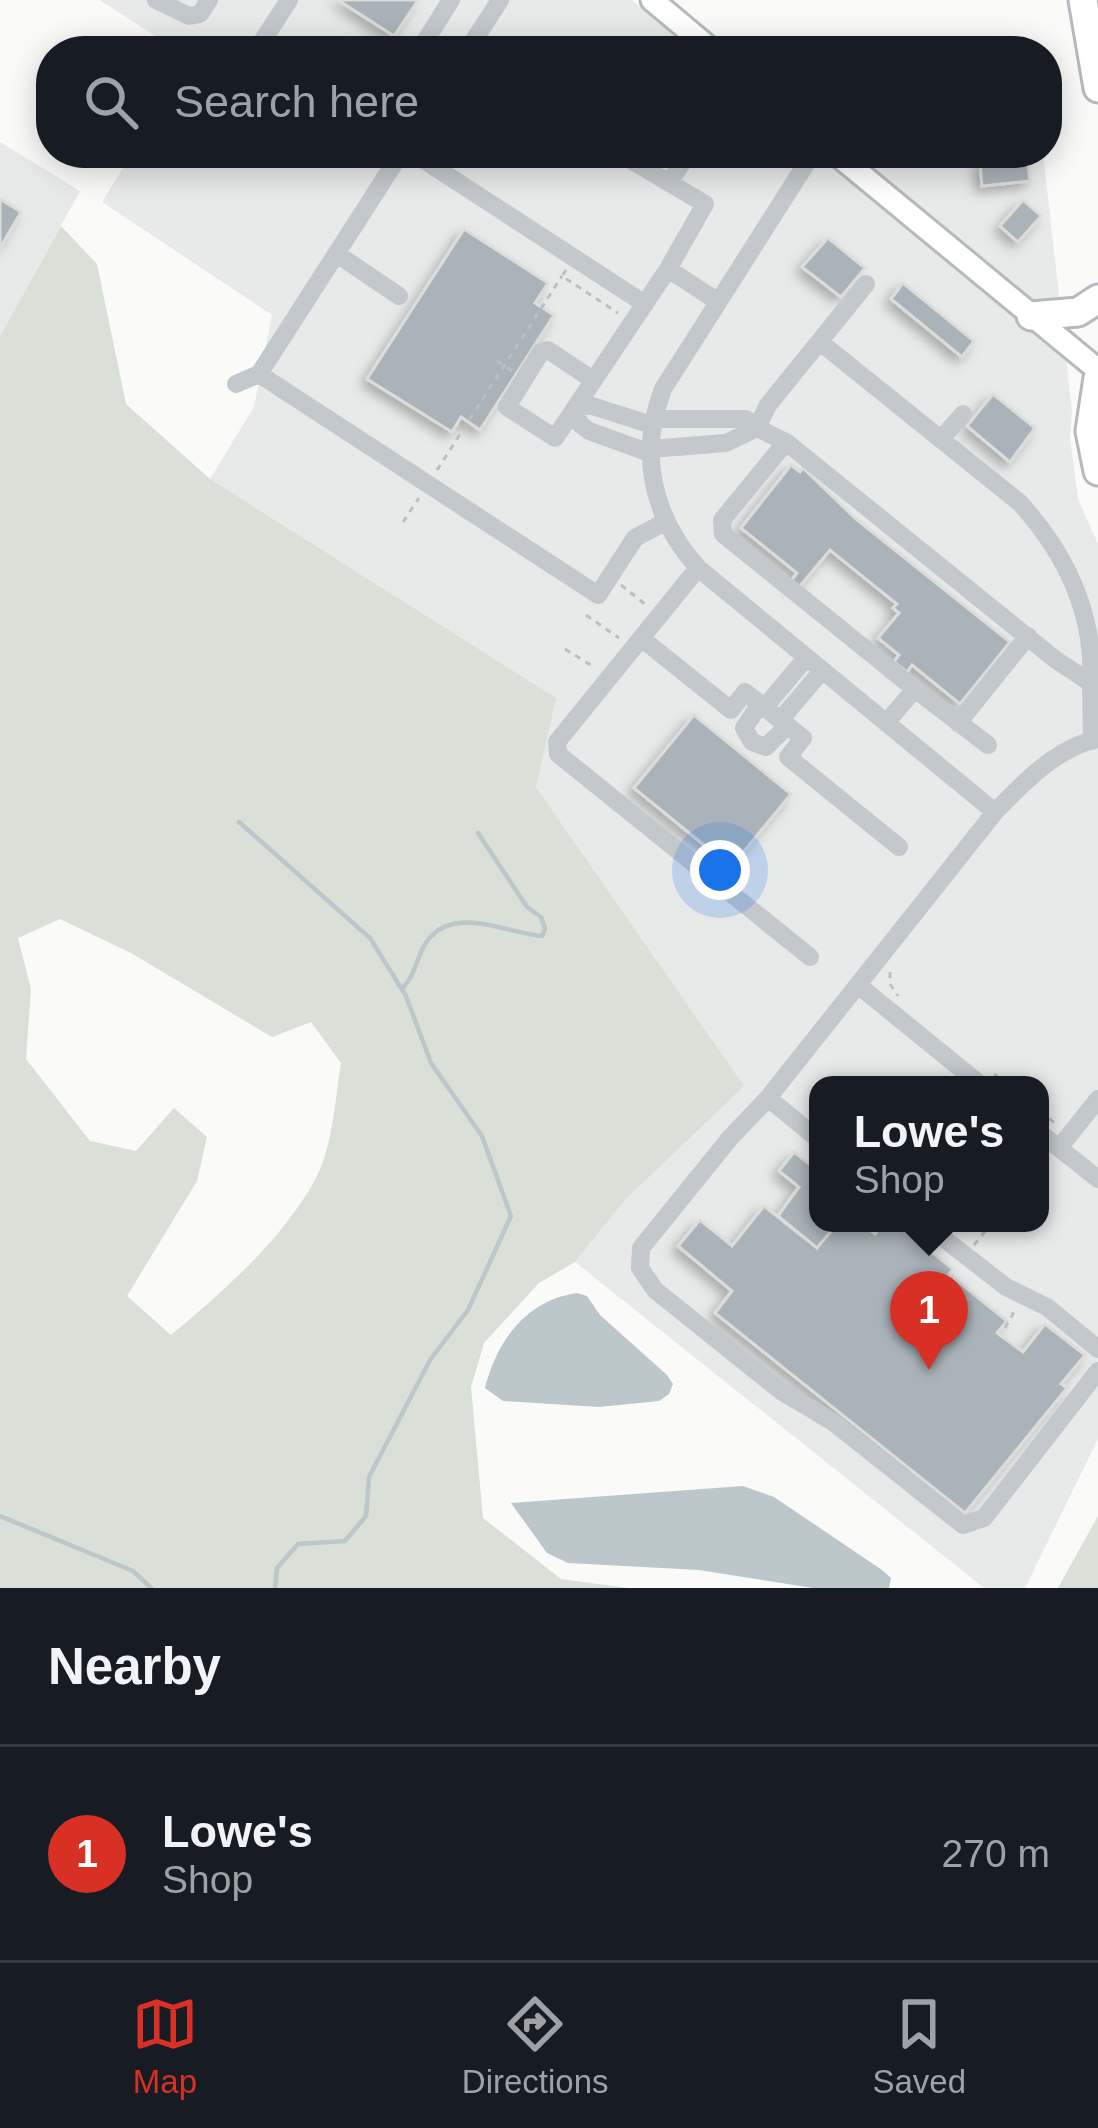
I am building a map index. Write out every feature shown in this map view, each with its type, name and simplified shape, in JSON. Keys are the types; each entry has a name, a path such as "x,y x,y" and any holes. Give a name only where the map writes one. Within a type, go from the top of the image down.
{"highway":[{"path":"1083,0 1098,88"},
{"path":"1031,316 1078,312 1098,299"},
{"path":"1098,374 1090,431 1098,471"}],"main road":[{"path":"652,0 695,36"},
{"path":"854,168 1098,374"}],"street":[{"path":"156,0 189,16 200,14 209,0"},
{"path":"266,36 289,0"},
{"path":"428,36 451,0"},
{"path":"481,36 500,0"},
{"path":"236,384 260,374 391,168"},
{"path":"436,168 645,304"},
{"path":"593,380 548,350 541,352 507,406 555,438 668,269 705,204 642,168"},
{"path":"670,181 678,168"},
{"path":"803,168 671,373 652,422 653,486 665,522 698,568 995,812"},
{"path":"337,254 399,296"},
{"path":"668,269 717,301"},
{"path":"575,409 580,424 589,430 650,451 727,443 757,428 768,405 866,284"},
{"path":"820,342 1020,503 1046,532 1084,609 1093,653 1095,739 1067,751 1022,784 995,812 768,1099 730,1138 641,1248 640,1268 655,1290 963,1525 984,1518 1098,1371"},
{"path":"260,374 598,595 635,538 665,522"},
{"path":"575,409 589,405 652,422 746,419 786,442 1091,683"},
{"path":"941,439 962,414"},
{"path":"786,442 722,520 723,535 988,745"},
{"path":"698,568 557,742 558,754 810,957"},
{"path":"958,723 1028,636"},
{"path":"636,644 731,710 745,692 803,738 788,757 899,847"},
{"path":"773,714 806,658"},
{"path":"773,714 822,671"},
{"path":"886,723 915,689"},
{"path":"858,986 983,1076"},
{"path":"768,1099 809,1131"},
{"path":"1059,1148 1098,1100"},
{"path":"1049,1140 1098,1179"},
{"path":"936,1232 1006,1287 1047,1307 1098,1349"}],"path":[{"path":"404,522 574,258"},
{"path":"562,276 633,322"},
{"path":"609,578 658,616"},
{"path":"586,615 636,644"},
{"path":"565,649 608,678"},
{"path":"888,947 900,957 889,975 900,998"}],"shaded area":[{"path":"100,0 632,0 674,36 155,36"},
{"path":"0,142 80,191 0,336"},
{"path":"123,168 1045,168 1078,499 1098,544 1098,1439 1025,1588 984,1588 575,1262 625,1200 743,1085 536,787 555,698 210,479 254,407 272,315 102,202"},
{"path":"61,226 97,264 126,404 210,479 556,698 536,787 744,1086 625,1200 575,1262 539,1283 484,1343 471,1387 483,1518 561,1579 628,1588 0,1588 0,336","holes":["60,919 131,953 272,1037 311,1022 341,1063 326,1153 315,1180 286,1224 250,1264 171,1335 127,1296 197,1181 207,1137 174,1108 136,1151 90,1141 26,1059 31,989 18,938"]},
{"path":"577,1293 587,1296 600,1315 667,1375 673,1384 669,1394 659,1401 599,1407 503,1401 485,1388 497,1354 517,1325 543,1304"},
{"path":"743,1486 774,1497 882,1570 891,1578 889,1588 813,1588 699,1570 568,1563 547,1553 511,1503"},
{"path":"1098,1516 1098,1588 1058,1588"}],"building":[{"path":"338,0 418,0 394,36"},
{"path":"981,168 1028,168 1030,181 982,186"},
{"path":"0,199 21,212 0,248"},
{"path":"1023,200 1041,216 1018,242 1000,226"},
{"path":"464,229 548,283 535,303 554,315 480,430 461,417 452,432 367,379"},
{"path":"828,238 865,268 841,297 802,267"},
{"path":"903,283 974,341 962,357 891,299"},
{"path":"993,394 1035,428 1010,462 967,426"},
{"path":"791,465 800,472 803,468 856,519 1010,642 960,704 912,665 907,672 894,662 899,655 878,638 899,613 893,608 897,604 830,550 799,587 791,581 797,573 741,528"},
{"path":"694,715 791,794 731,867 634,788"},
{"path":"794,1152 809,1164 809,1232 830,1232 817,1248 778,1216 799,1187 779,1171"},
{"path":"764,1206 817,1248 830,1232 907,1232 1007,1321 997,1333 1023,1352 1045,1324 1085,1355 1061,1384 1067,1388 965,1513 715,1313 732,1291 678,1246 700,1220 732,1246"}],"waterway":[{"path":"239,822 370,938 406,996 431,1063 482,1136 511,1216 468,1310 430,1360 369,1477 366,1516 345,1541 298,1544 277,1568 275,1588"},
{"path":"402,989 424,946 448,925 479,923 542,936 541,917 527,907 478,833"},
{"path":"0,1516 133,1571 151,1588"}],"place":[{"name":"Lowe's","path":"929,1370"}]}
